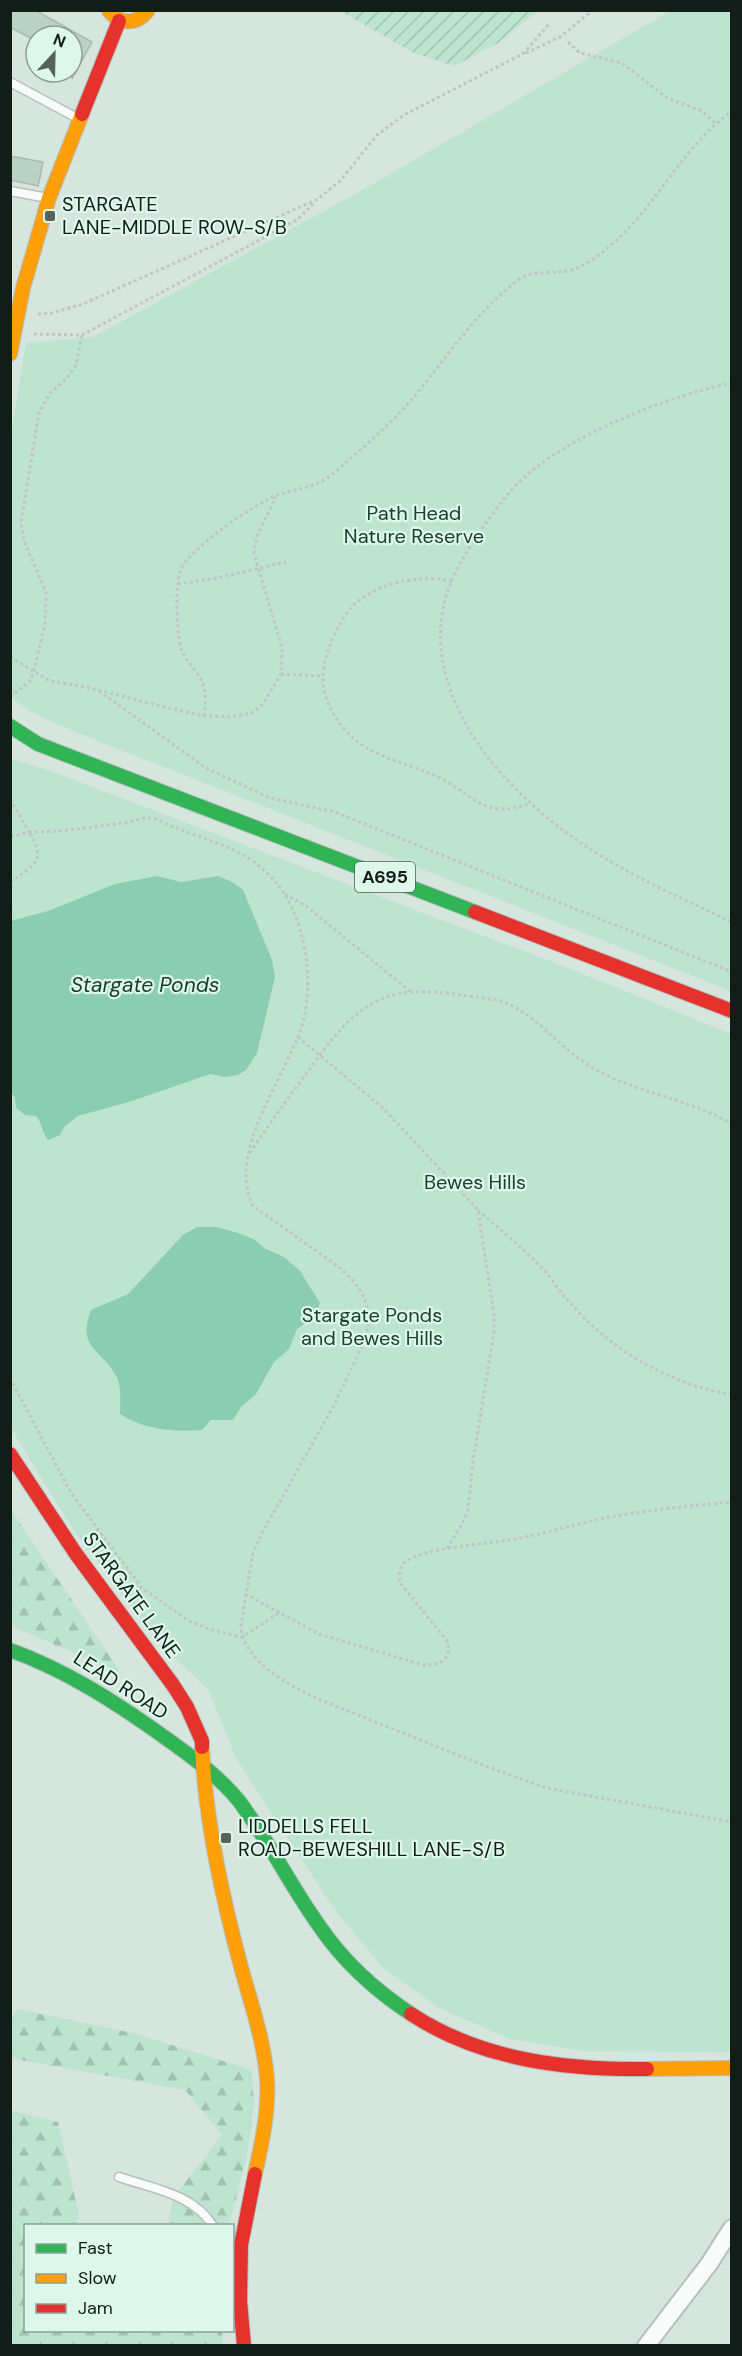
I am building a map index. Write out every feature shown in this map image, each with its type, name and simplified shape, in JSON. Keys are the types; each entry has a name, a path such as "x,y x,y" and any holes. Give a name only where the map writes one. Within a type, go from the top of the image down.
{"street":[{"path":"108,10 119,21 132,23 138,21 148,10"},
{"path":"10,354 23,288 49,198 119,21"},
{"name":"A695","path":"10,726 38,744 732,1011"},
{"name":"A695","path":"10,740 38,744"},
{"name":"STARGATE LANE","path":"10,1454 76,1554 153,1656 187,1707 199,1731 207,1803 225,1898 262,2048 267,2081 264,2131 237,2244 244,2346"},
{"name":"LEAD ROAD","path":"10,1650 58,1668 86,1682 204,1765 248,1813 313,1917 350,1965 372,1985 425,2022 454,2038 481,2049 564,2066 612,2069 732,2068"},
{"path":"646,2346 709,2265 732,2228"}],"lane":[{"path":"10,82 79,120"},
{"path":"10,191 49,198"},
{"path":"119,2177 181,2198 195,2206 211,2224"}],"path":[{"path":"13,333 69,333 82,336 297,220 341,180 377,135 395,122 560,37 593,10"},
{"path":"524,54 549,24"},
{"path":"568,42 580,53 622,63 667,98 702,111 715,123"},
{"path":"204,716 206,700 204,686 180,649 178,584 184,564 192,554 247,511 276,496 321,483 330,477 392,420 418,392 467,328 516,281 530,274 569,270 597,255 619,238 645,210 679,163 715,123 732,111"},
{"path":"18,315 52,313 83,304 318,199"},
{"path":"10,697 30,681 45,623 46,592 24,541 21,523 22,504 39,413 50,393 68,378 76,364 82,336"},
{"path":"732,383 706,388 651,407 595,432 555,453 526,475 500,503 473,542 452,581 444,603 440,635 443,666 455,703 472,733 498,769 530,803 576,839 631,874 732,922"},
{"path":"10,657 50,681 204,716 230,717 252,713 262,704 281,674 282,648 254,553 257,536 276,496"},
{"path":"178,584 258,570 286,562"},
{"path":"452,581 431,577 410,579 379,589 358,601 345,614 333,639 322,676 327,697 334,716 359,744 380,756 434,776 482,805 498,810 515,809 530,803"},
{"path":"281,674 322,676"},
{"path":"99,691 206,768 270,798 335,812 732,972"},
{"path":"10,799 38,849 35,864 10,882"},
{"path":"10,837 29,832 59,832 133,822 149,817 241,853 273,878 285,894 302,932 308,978 307,999 298,1036 260,1118 248,1157 245,1178 247,1193 253,1206 352,1279 362,1293 369,1321 365,1340 333,1407 261,1534 253,1553 245,1594 242,1637 245,1646 258,1660 293,1686 360,1716 488,1767 547,1788 732,1822"},
{"path":"285,894 306,906 411,992"},
{"path":"248,1157 268,1125 345,1025 374,1003 392,995 411,992 498,999 512,1004 565,1049 613,1079 696,1108 732,1124"},
{"path":"298,1036 383,1108 478,1209 543,1269 566,1298 616,1347 651,1369 704,1390 732,1395"},
{"path":"446,1550 461,1526 468,1509 473,1461 494,1332 494,1315 478,1209"},
{"path":"10,1378 70,1493 142,1588 189,1621 209,1629 242,1637 280,1612"},
{"path":"245,1594 320,1634 423,1665 436,1665 444,1662 448,1656 448,1642 400,1583 399,1573 406,1561 446,1550 516,1539 606,1518 732,1502"}],"green space":[{"path":"340,11 538,11 498,43 454,66 412,52"},
{"name":"Path Head Nature Reserve","path":"670,11 731,11 731,991 61,726 39,716 11,697 11,435 26,343 93,337 366,188"},
{"name":"Stargate Ponds and Bewes Hills","path":"11,759 48,770 576,971 731,1034 731,2052 585,2051 510,2039 439,2008 383,1968 334,1909 236,1758 208,1689 165,1649 113,1584 71,1526 18,1440 11,1425"},
{"path":"11,1510 121,1673 11,1626"},
{"path":"17,2009 133,2033 252,2070 254,2104 247,2156 229,2224 168,2224 173,2198 222,2135 185,2090 15,2059 11,2063 11,2018"},
{"path":"10,2110 58,2122 79,2215 77,2224 24,2224 24,2332 222,2332 223,2345 11,2345"}],"water":[{"name":"Stargate Ponds","path":"157,876 181,882 218,876 243,890 272,960 275,977 257,1053 246,1070 238,1075 225,1077 210,1074 132,1101 78,1116 64,1127 60,1135 48,1140 36,1116 25,1115 16,1108 15,1098 11,1092 11,921 48,911 115,884"},
{"path":"197,1227 217,1227 241,1234 284,1257 300,1271 320,1303 316,1315 297,1329 289,1349 274,1362 256,1394 241,1407 233,1420 211,1420 202,1430 181,1431 149,1427 120,1414 118,1380 88,1340 87,1323 91,1310 128,1294 183,1235"}],"building":[{"path":"10,10 35,10 60,24 24,24 24,35 10,27"},
{"path":"84,38 92,42 84,57"},
{"path":"10,156 43,162 38,186 10,180"}],"traffic: fast":[{"path":"10,726 38,744 475,912"},
{"path":"10,1650 69,1676 106,1698 160,1734 212,1773 250,1816 309,1912 329,1940 373,1986 411,2014"}],"traffic: slow":[{"path":"109,11 119,19 134,21 148,10"},
{"path":"10,354 23,288 49,198 82,114"},
{"path":"202,1747 207,1800 221,1883 260,2035 267,2079 266,2115 255,2174"},
{"path":"647,2069 732,2068"}],"traffic: jam":[{"path":"82,114 119,21"},
{"path":"475,912 732,1011"},
{"path":"10,1454 76,1554 173,1685 187,1707 202,1741 202,1747"},
{"path":"411,2014 438,2030 466,2042 524,2059 585,2067 647,2069"},
{"path":"244,2346 240,2301 241,2245 255,2174"}],"place":[{"name":"STARGATE LANE-MIDDLE ROW-S/B","path":"50,216"},
{"name":"LIDDELLS FELL ROAD-BEWESHILL LANE-S/B","path":"226,1838"}],"park label":[{"name":"Bewes Hills","path":"475,1182"}]}
